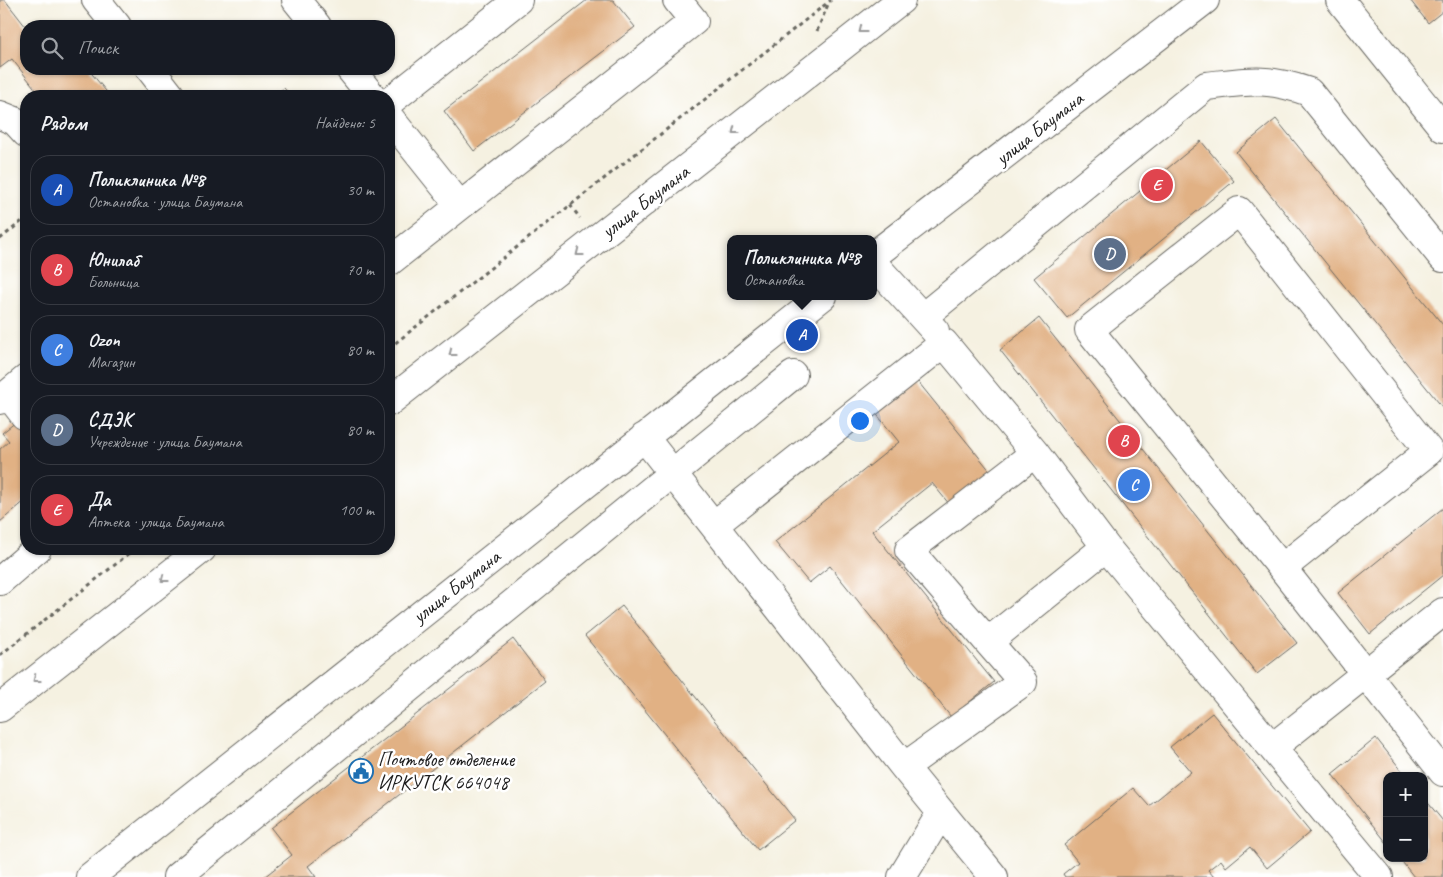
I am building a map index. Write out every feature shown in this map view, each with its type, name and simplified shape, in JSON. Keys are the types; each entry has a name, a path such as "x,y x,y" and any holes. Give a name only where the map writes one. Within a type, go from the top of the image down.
{"street":[{"path":"96,0 112,20"},
{"path":"296,0 312,20"},
{"path":"384,90 518,0"},
{"path":"395,257 694,22 678,0"},
{"name":"улица Баумана","path":"395,397 901,0"},
{"name":"улица Баумана","path":"877,253 1205,0"},
{"path":"1340,0 1443,128"},
{"path":"155,75 166,90"},
{"path":"355,75 368,90"},
{"path":"924,316 1206,86 1257,80 1286,84 1309,92 1443,258"},
{"path":"0,115 15,121 20,127"},
{"path":"395,125 460,206"},
{"path":"1282,568 1429,451 1239,211 1089,330 1282,568 1443,772"},
{"path":"877,267 924,316 1035,453 1106,547 1379,877"},
{"name":"улица Баумана","path":"90,877 818,300"},
{"path":"714,525 944,343"},
{"path":"176,877 792,375"},
{"path":"11,391 20,408"},
{"path":"644,438 904,767 994,877"},
{"path":"904,767 1022,682 909,550 1035,453"},
{"path":"988,642 1106,547"},
{"path":"0,581 30,555"},
{"path":"0,708 194,555"},
{"path":"1272,747 1443,612"},
{"path":"902,877 941,813"}],"path":[{"path":"395,343 831,0"},
{"path":"570,205 585,224"},
{"path":"0,238 20,223"},
{"path":"0,655 127,555"}],"building":[{"path":"0,0 5,0 21,20 20,69 12,59 0,68"},
{"path":"587,0 613,0 635,27 474,151 444,111"},
{"path":"1410,0 1443,0 1443,11 1428,23"},
{"path":"25,75 93,75 105,90 36,90"},
{"path":"1276,119 1443,325 1443,408 1236,152"},
{"path":"1201,141 1234,181 1067,318 1034,278"},
{"path":"1039,318 1297,643 1257,674 1000,350"},
{"path":"915,378 991,472 950,505 932,483 872,531 994,682 951,717 830,566 809,583 775,542 899,442 874,411"},
{"path":"20,419 20,505 0,522 0,449 9,441 2,433"},
{"path":"1443,508 1443,575 1370,634 1338,593"},
{"path":"622,606 795,820 758,850 585,636"},
{"path":"513,639 545,681 308,866 316,877 264,877 292,855 271,828"},
{"path":"1212,713 1310,832 1267,868 1250,847 1226,867 1221,860 1208,870 1214,877 1065,877 1063,874 1078,862 1064,845 1133,788 1149,806 1191,772 1170,747"},
{"path":"1376,738 1403,772 1383,772 1383,838 1332,774"},
{"path":"1428,803 1443,821 1443,877 1414,877 1402,862 1428,862"}],"place":[{"name":"Да","path":"1157,185"},
{"name":"СДЭК","path":"1110,254"},
{"name":"Поликлиника №8","path":"802,335"},
{"name":"Юнилаб","path":"1124,441"},
{"name":"Ozon","path":"1134,485"},
{"name":"Почтовое отделение ИРКУТСК 664048","path":"361,771"}]}
